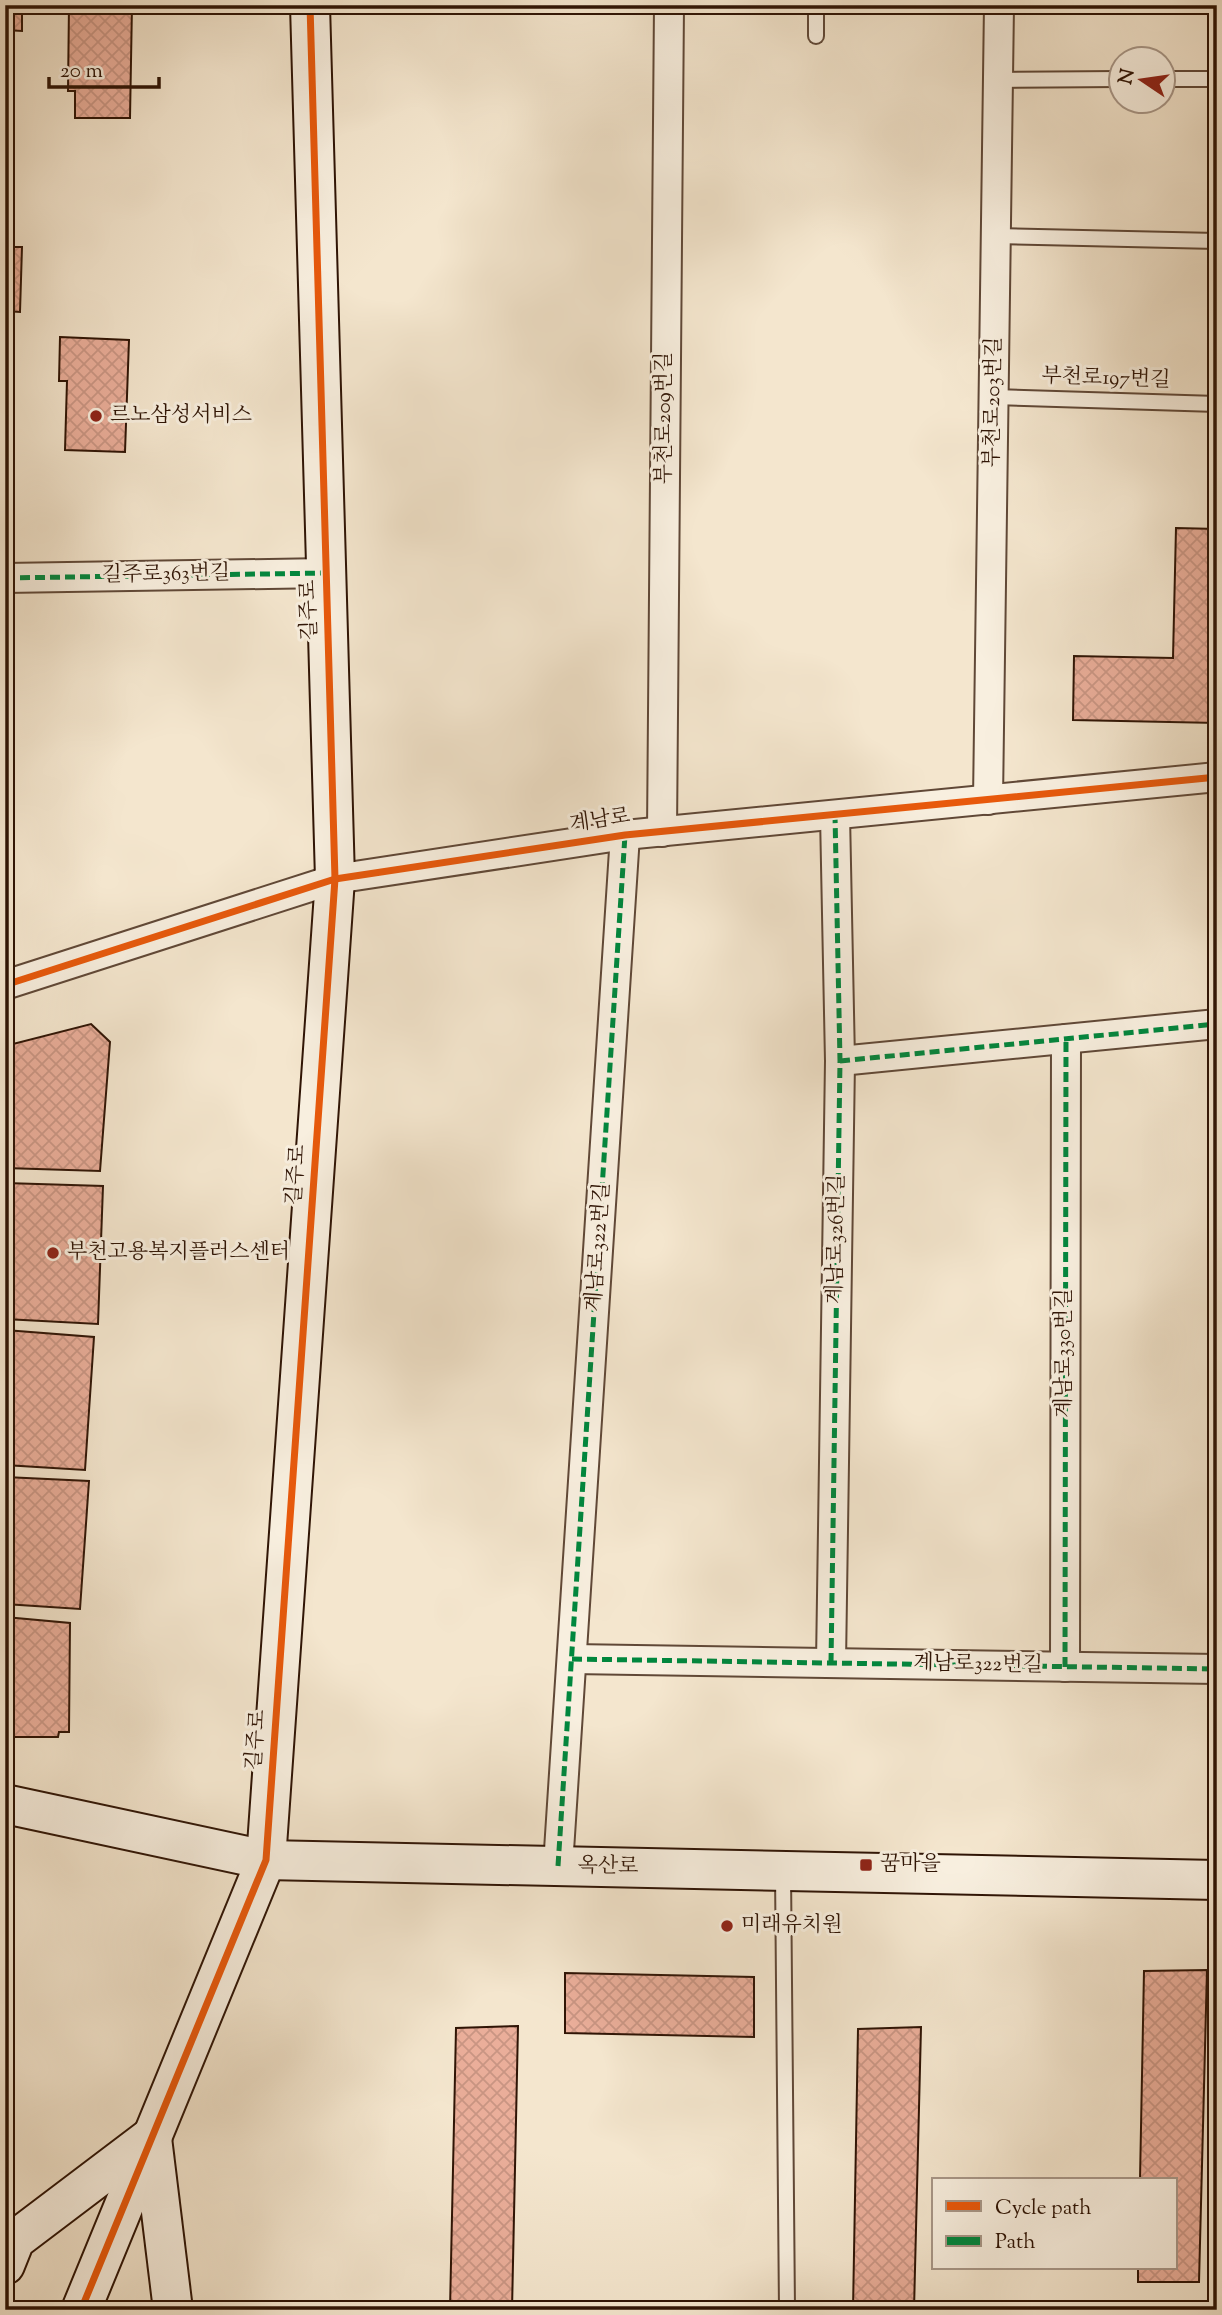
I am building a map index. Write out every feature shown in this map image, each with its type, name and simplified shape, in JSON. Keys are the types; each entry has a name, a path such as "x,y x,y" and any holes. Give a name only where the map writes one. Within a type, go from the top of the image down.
{"street":[{"name":"길주로","path":"81,2310 266,1860 335,879 310,5"},
{"name":"부천로209번길","path":"662,832 669,5"},
{"name":"부천로203번길","path":"988,800 999,5"},
{"name":"길주로363번길","path":"5,578 327,573"},
{"name":"계남로","path":"5,985 335,879 625,835 1217,777"},
{"name":"계남로326번길","path":"831,1663 840,1061 835,815"},
{"name":"계남로322번길","path":"558,1866 625,835"},
{"path":"840,1061 1217,1024"},
{"name":"계남로330번길","path":"1065,1667 1066,1039"},
{"name":"계남로322번길","path":"572,1659 1217,1669"},
{"name":"옥산로","path":"5,1804 266,1860 1217,1880"},
{"name":"길주로","path":"152,2136 173,2310"},
{"path":"5,2265 15,2240 152,2136"}],"lane":[{"path":"816,5 816,36"},
{"path":"998,80 1106,79"},
{"path":"1176,79 1217,79"},
{"path":"996,236 1217,241"},
{"name":"부천로197번길","path":"994,397 1217,404"},
{"path":"783,1871 787,2310"}],"building":[{"path":"5,5 22,5 22,31 5,30"},
{"path":"69,5 132,5 130,118 75,118 75,91 68,91"},
{"path":"5,247 22,247 20,312 5,311"},
{"name":"르노삼성서비스","path":"60,337 129,340 125,452 65,450 67,381 59,381"},
{"path":"1176,528 1217,529 1217,723 1073,720 1074,656 1173,658"},
{"path":"91,1024 110,1042 100,1171 5,1168 5,1046"},
{"name":"부천고용복지플러스센터","path":"5,1183 103,1186 98,1324 5,1319"},
{"path":"5,1330 94,1337 85,1470 5,1465"},
{"path":"5,1477 89,1481 80,1609 5,1604"},
{"path":"5,1617 70,1623 69,1732 59,1732 58,1737 5,1737"},
{"path":"1207,1970 1199,2282 1138,2282 1138,2270 1176,2270 1176,2178 1140,2178 1144,1971"},
{"path":"565,1973 754,1977 754,2037 565,2033"},
{"path":"518,2026 512,2310 450,2310 456,2028"},
{"path":"921,2027 914,2310 853,2310 858,2029"}],"marked path":[{"path":"5,578 327,573"},
{"path":"831,1663 840,1061 835,815"},
{"path":"558,1866 625,835"},
{"path":"840,1061 1217,1024"},
{"path":"1065,1667 1066,1039"},
{"path":"572,1659 1217,1669"}],"cycle path":[{"path":"81,2310 266,1860 335,879 310,5"},
{"path":"5,985 335,879 625,835 1217,777"}],"place":[{"name":"르노삼성서비스","path":"96,416"},
{"name":"부천고용복지플러스센터","path":"53,1253"},
{"name":"꿈마을","path":"866,1865"},
{"name":"미래유치원","path":"727,1926"}]}
